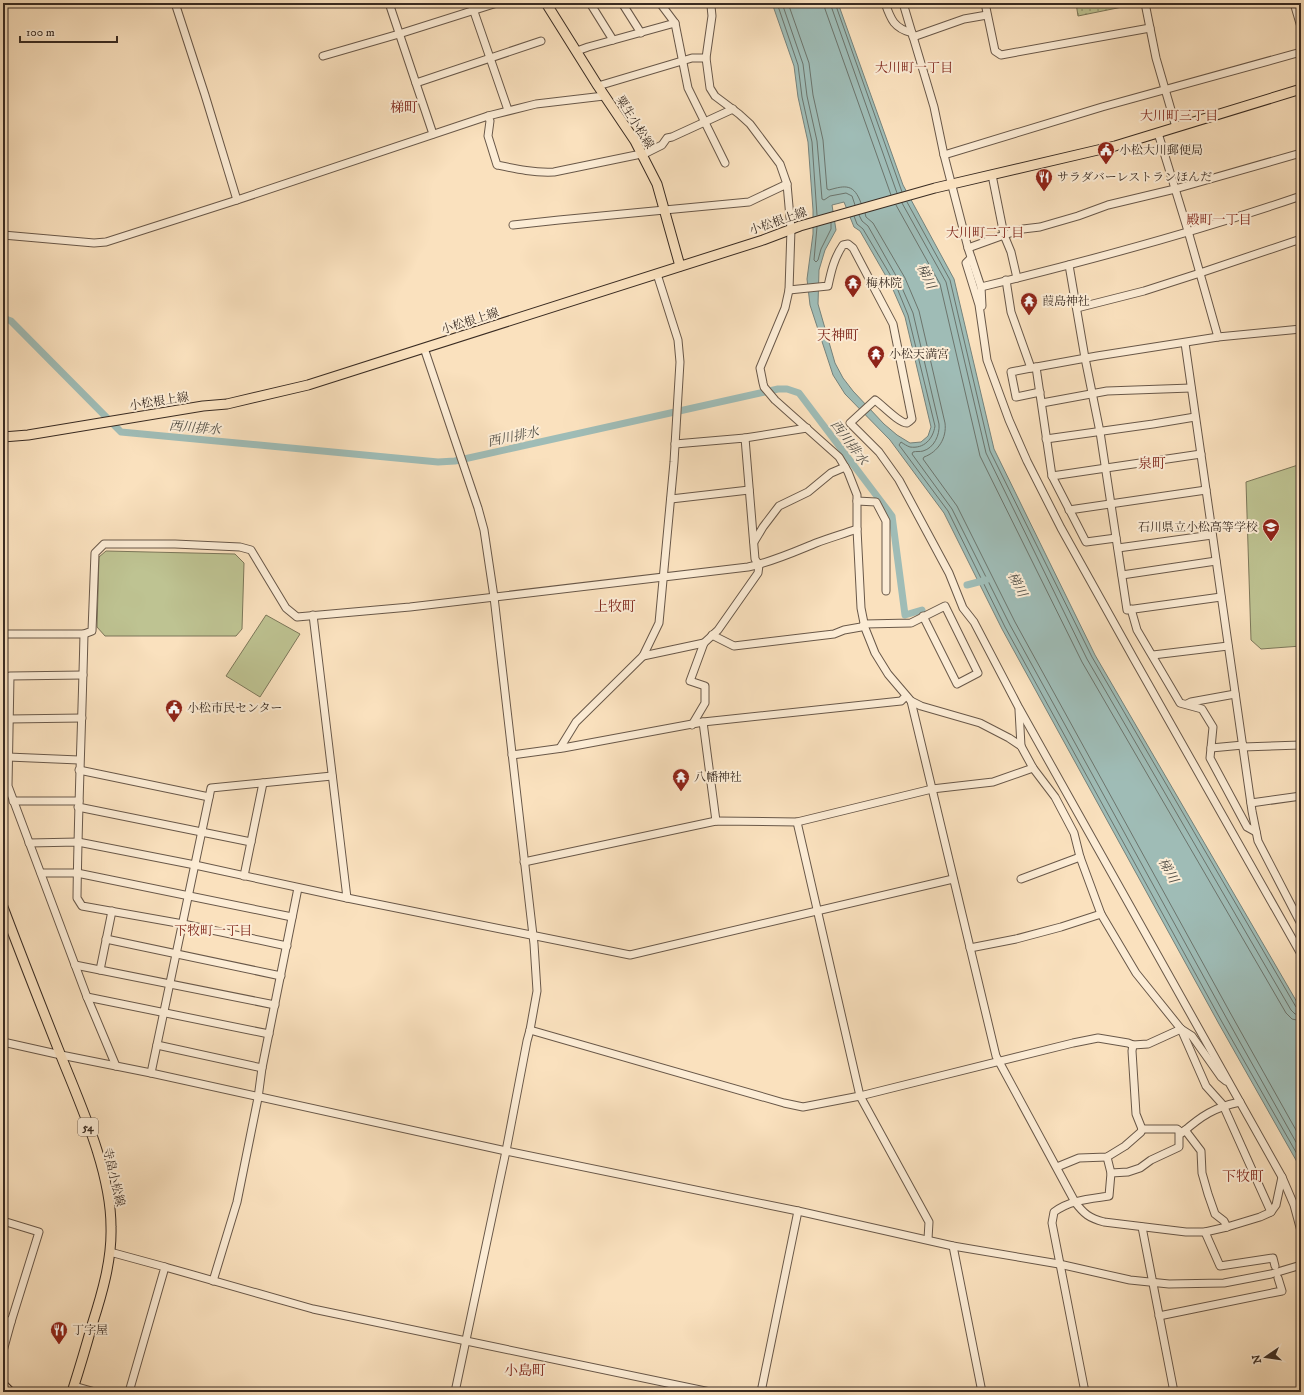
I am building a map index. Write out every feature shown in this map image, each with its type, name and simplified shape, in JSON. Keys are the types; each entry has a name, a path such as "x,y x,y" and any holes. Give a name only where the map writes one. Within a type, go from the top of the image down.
{"main road":[{"name":"粟生小松線","path":"546,3 642,154 657,184 680,266"},
{"name":"小松根上線","path":"3,437 28,435 203,406 227,404 281,392 361,369 763,240 796,227 935,188 1115,146 1301,89"},
{"name":"寺畠小松線","path":"3,906 82,1108 101,1164 109,1200 111,1227 110,1252 102,1290 73,1389"},
{"path":"3,1385 10,1392"}],"street":[{"path":"178,3 176,6 237,200"},
{"path":"389,3 433,134"},
{"path":"323,56 399,34 472,6 497,3"},
{"path":"590,3 613,40"},
{"path":"622,3 641,33"},
{"path":"660,3 675,23 688,88 725,163"},
{"path":"709,3 711,6 712,16 706,58 710,88 714,96 750,124 780,164 787,184 796,227 789,290 785,308 760,368 764,387 775,400 838,457 845,467 857,495 857,529 861,608 875,653 888,674 908,698 921,706 980,723 1021,746"},
{"path":"885,3 896,26 912,35 987,15"},
{"path":"903,3 934,107 944,154 968,248 980,287 982,311 980,318"},
{"path":"985,3 995,52 1001,55 1150,28"},
{"path":"1145,3 1165,91 1176,127"},
{"path":"1294,3 1301,27"},
{"path":"472,6 508,110"},
{"path":"576,51 675,23"},
{"path":"416,83 541,41"},
{"path":"944,154 1094,109 1165,91 1301,52"},
{"path":"598,86 692,58 706,58"},
{"path":"3,235 94,243 106,242 508,110 536,104 604,96"},
{"path":"488,116 490,121 488,136 497,165 527,172 541,173 554,172 642,154 662,145 667,138 733,110"},
{"path":"1158,133 1218,337"},
{"path":"968,248 1023,229 1040,227 1108,205 1175,189 1301,153"},
{"path":"992,175 1004,235 1011,252 1017,278"},
{"path":"513,225 749,202 787,184"},
{"path":"980,287 1069,265 1188,231 1301,196"},
{"path":"1076,308 1144,291 1301,239"},
{"path":"789,290 828,286 834,262 839,250 843,245 848,244 853,248 893,324 912,419 906,423 900,420 875,400 850,422 879,452 899,480 950,573 963,608 974,622 1019,708 1164,964 1282,1177 1294,1205 1301,1230"},
{"path":"971,258 966,263 979,305 987,360 1009,420 1027,461 1061,528 1301,954"},
{"path":"1069,265 1106,467 1127,610 1221,597"},
{"path":"560,748 576,722 643,656 659,623 676,444 680,362 678,340 657,274"},
{"path":"1006,280 1011,312 1034,367 1040,392 1052,476 1068,510 1086,542 1116,538"},
{"path":"1040,392 1016,397 1011,372 1086,358 1218,337 1301,329"},
{"path":"1185,343 1256,832 1258,842 1298,914 1301,924"},
{"path":"424,348 484,530 494,597 533,936 537,991 506,1151 455,1392"},
{"path":"1042,403 1092,393 1191,388"},
{"path":"1046,439 1195,417"},
{"path":"676,444 745,438 807,428"},
{"path":"692,725 705,704 705,686 690,681 704,643 718,630 758,573 759,565 755,558 745,438"},
{"path":"1052,476 1201,454"},
{"path":"754,543 763,527 779,506 808,492 830,473 845,467"},
{"path":"671,499 749,490"},
{"path":"1068,510 1206,490"},
{"path":"857,501 876,502 886,521 886,591"},
{"path":"3,634 84,634 92,631 95,554 104,544 175,544 240,547 250,550 286,608 297,617 410,607 759,565 857,529"},
{"path":"1118,548 1212,535"},
{"path":"1122,575 1216,561"},
{"path":"712,635 734,646 834,634 844,630 861,627 865,624 911,622 923,616 945,606 978,673 957,684 923,616"},
{"path":"1131,609 1138,630 1180,702 1202,709 1213,727 1210,758 1248,827 1256,832"},
{"path":"313,615 347,898"},
{"path":"84,634 82,718 79,760 77,873 77,898 82,906 182,924 287,946"},
{"path":"643,656 677,650 704,643"},
{"path":"1152,656 1228,646"},
{"path":"83,676 10,676 6,720 8,786 87,997 116,1066"},
{"path":"1186,704 1235,694"},
{"path":"512,755 560,748 703,722 901,701 908,698"},
{"path":"908,698 932,789 998,1062 1081,1211 1090,1218 1104,1222 1186,1232 1205,1232 1227,1227 1271,1212 1276,1205 1282,1177"},
{"path":"1019,708 1021,746 1033,768 1055,797 1074,833 1080,857 1101,914 1136,973 1181,1028 1192,1036 1221,1077 1229,1083"},
{"path":"6,720 82,718"},
{"path":"703,722 716,821"},
{"path":"1211,748 1301,745"},
{"path":"8,757 79,760"},
{"path":"524,862 716,821 797,822 932,789 994,782 1033,768"},
{"path":"79,770 209,797"},
{"path":"151,1073 211,788 332,776"},
{"path":"244,876 263,783"},
{"path":"1251,803 1301,796"},
{"path":"13,801 78,804 251,842"},
{"path":"797,822 860,1096 929,1222 928,1239"},
{"path":"29,843 78,842 630,955 953,879"},
{"path":"1022,879 1080,857"},
{"path":"41,873 77,873 292,917"},
{"path":"213,1281 237,1202 298,888"},
{"path":"100,970 112,911"},
{"path":"970,948 1061,928 1101,914"},
{"path":"106,939 281,976"},
{"path":"75,965 275,1005"},
{"path":"87,997 269,1034"},
{"path":"530,1030 784,1103 803,1107 860,1096 1098,1038 1133,1045 1148,1044 1181,1028"},
{"path":"1181,1028 1206,1086 1223,1105 1271,1212"},
{"path":"3,1042 61,1056 151,1073 258,1098 506,1151 798,1211 928,1239 953,1246 1059,1264 1130,1280 1190,1285 1224,1283 1271,1274 1301,1265"},
{"path":"157,1045 262,1068"},
{"path":"1133,1045 1132,1051 1136,1114 1142,1129"},
{"path":"1112,1173 1128,1172 1140,1168 1151,1160 1179,1147 1182,1131 1223,1105 1240,1102"},
{"path":"1057,1167 1079,1158 1107,1157 1125,1146 1141,1132 1142,1129"},
{"path":"1142,1129 1177,1129 1182,1131 1201,1151 1202,1173 1208,1194 1215,1214 1224,1221 1227,1227"},
{"path":"1085,1392 1052,1223 1054,1212 1062,1206 1078,1200 1109,1196 1112,1173 1107,1157"},
{"path":"761,1392 798,1211"},
{"path":"3,1221 39,1232 3,1351"},
{"path":"1142,1227 1174,1392"},
{"path":"1205,1232 1220,1266 1273,1258 1275,1266"},
{"path":"953,1246 982,1392"},
{"path":"110,1252 313,1309 710,1392"},
{"path":"129,1392 165,1267"},
{"path":"1159,1316 1282,1291 1278,1278"},
{"path":"3,1319 11,1322"},
{"path":"73,1389 95,1392"}],"green space":[{"path":"1076,3 1137,3 1137,4 1078,16"},
{"path":"1301,464 1301,646 1261,649 1251,640 1246,482"},
{"path":"106,551 235,554 244,563 242,629 236,636 105,636 97,627 99,557"},
{"path":"266,615 300,634 260,697 226,676"}],"water":[{"name":"梯川","path":"772,3 838,3 903,185 954,279 994,449 1095,655 1301,1009 1301,1169 1219,1024 1002,629 944,513 890,440 845,394 833,375 810,305 807,279 813,234 813,210 808,142 798,97 794,66","holes":["844,202 854,227 860,231 891,285 905,317 931,427 928,436 921,442 910,443 897,435 884,424 853,391 843,378 835,363 818,304 819,270 825,250 836,230 832,205"]}],"waterway":[{"name":"西川排水","path":"3,318 11,321 121,432 438,462 455,461 778,389 787,389 799,393 892,516 905,615 922,610"},
{"name":"西川排水","path":"967,585 986,580"}],"place":[{"name":"小松大川郵便局","path":"1106,165"},
{"name":"サラダバーレストランほんだ","path":"1044,192"},
{"name":"梅林院","path":"853,298"},
{"name":"葭島神社","path":"1029,316"},
{"name":"小松天満宮","path":"876,369"},
{"name":"石川県立小松高等学校","path":"1271,542"},
{"name":"小松市民センター","path":"174,723"},
{"name":"八幡神社","path":"681,792"},
{"name":"丁字屋","path":"59,1345"}],"district":[{"name":"大川町一丁目","path":"914,67"},
{"name":"梯町","path":"404,107"},
{"name":"大川町三丁目","path":"1179,115"},
{"name":"殿町一丁目","path":"1219,219"},
{"name":"大川町二丁目","path":"985,232"},
{"name":"天神町","path":"838,335"},
{"name":"泉町","path":"1152,463"},
{"name":"上牧町","path":"615,606"},
{"name":"下牧町一丁目","path":"213,930"},
{"name":"下牧町","path":"1243,1176"},
{"name":"小島町","path":"525,1370"}]}
